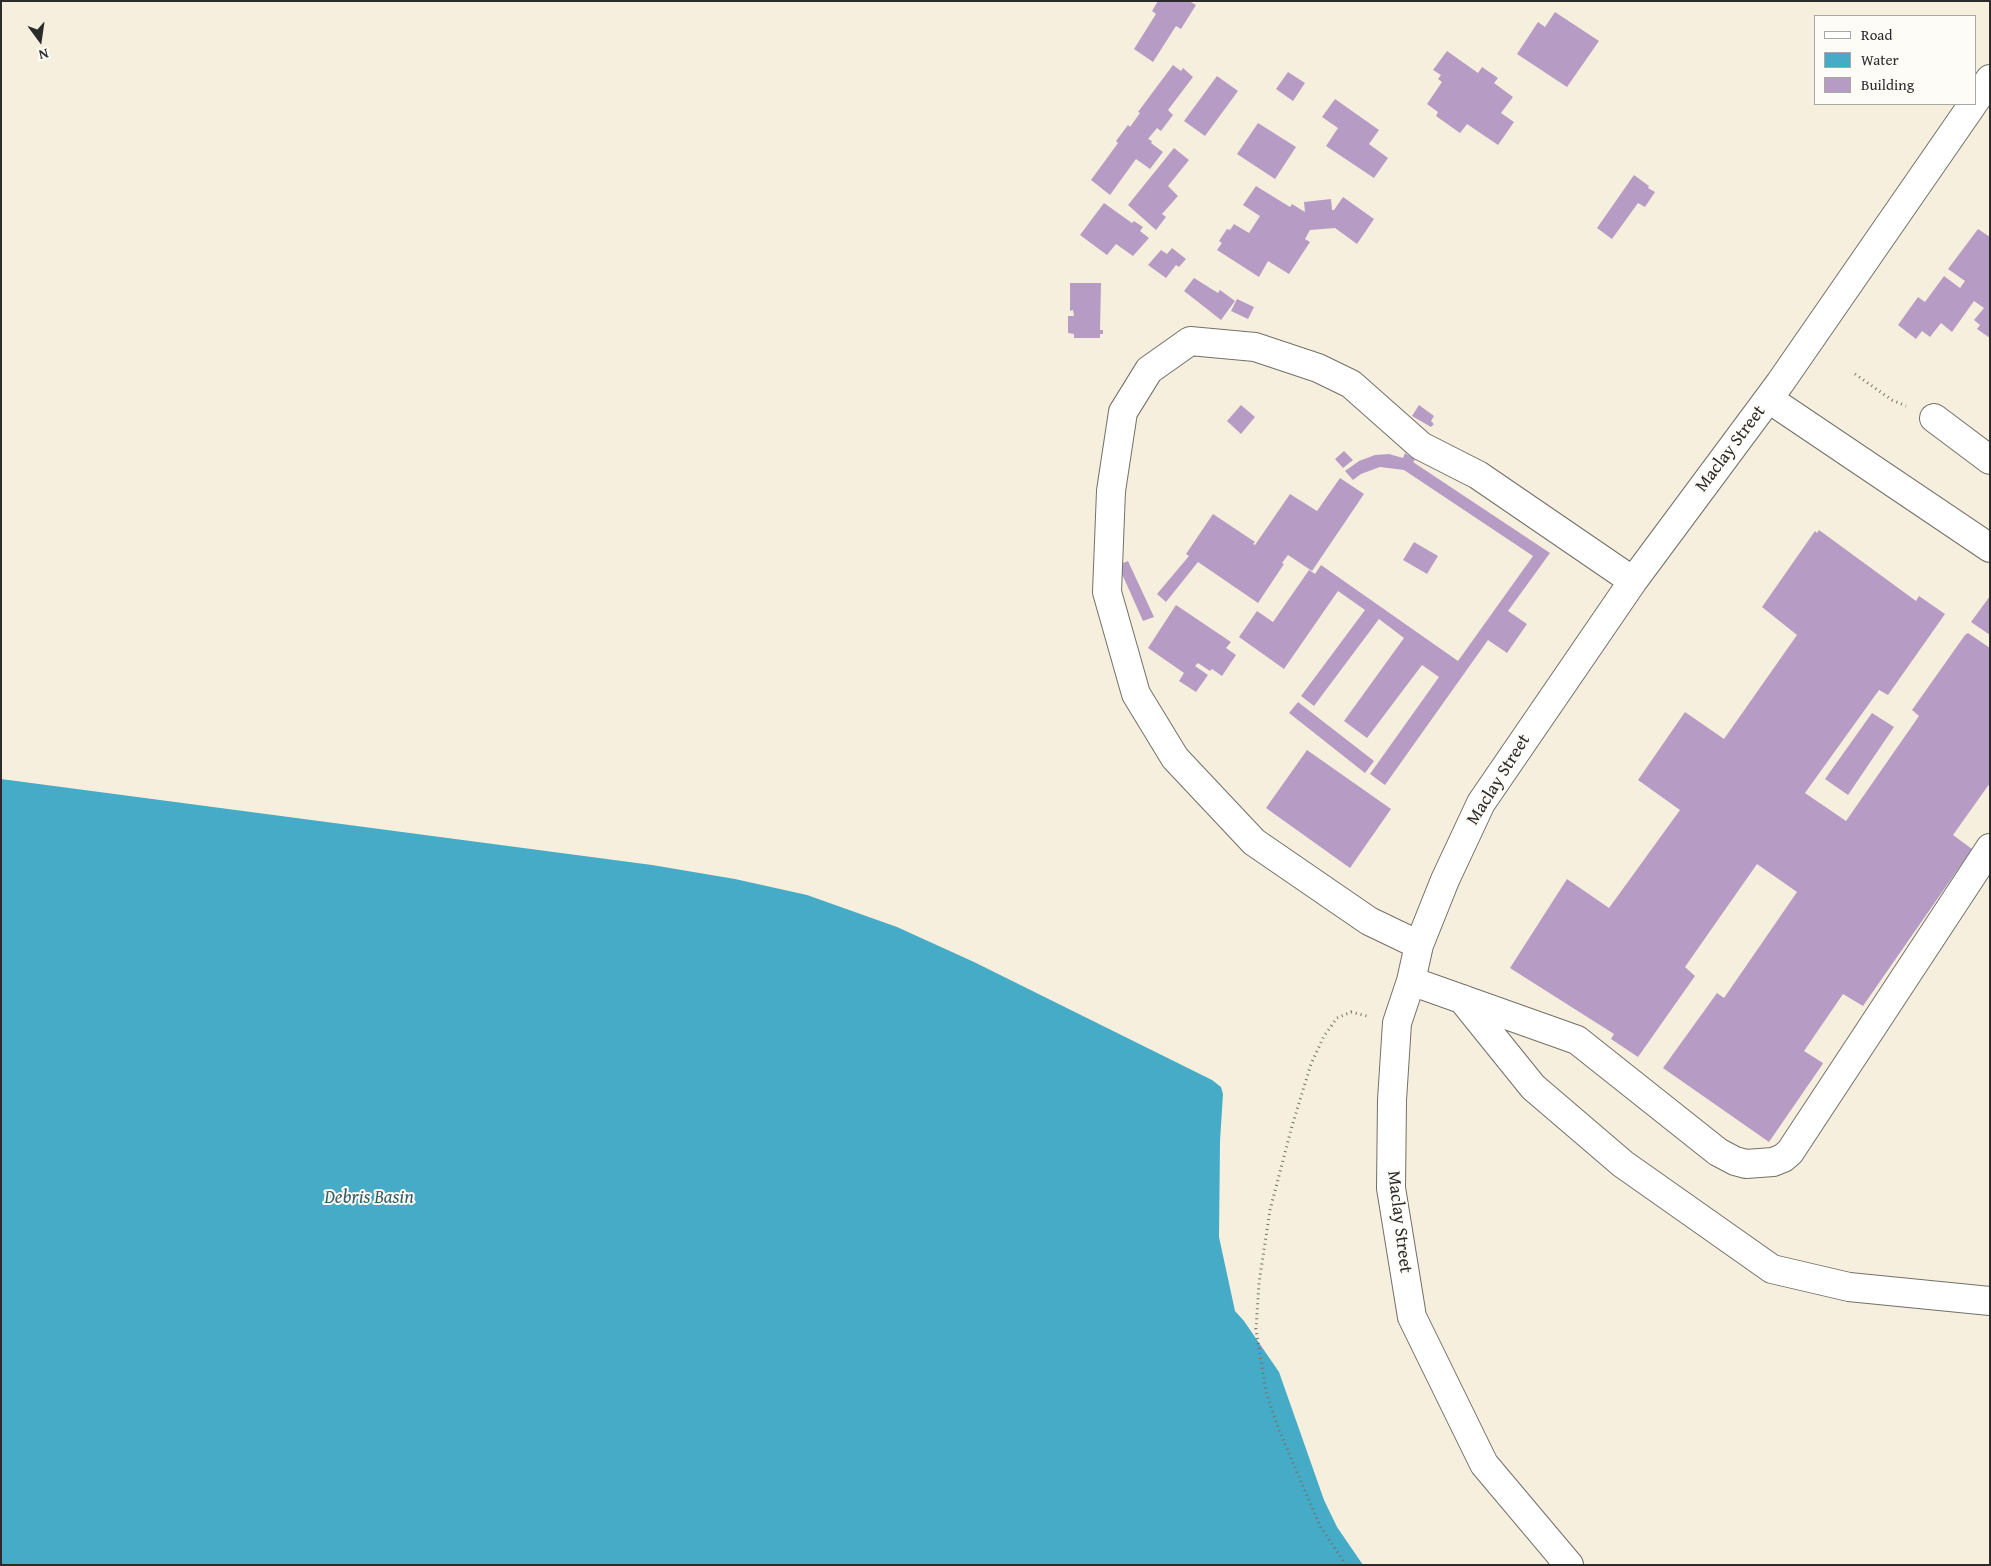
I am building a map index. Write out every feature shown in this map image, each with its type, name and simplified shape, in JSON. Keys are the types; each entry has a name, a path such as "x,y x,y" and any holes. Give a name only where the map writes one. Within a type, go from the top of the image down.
{"street":[{"name":"Maclay Street","path":"1976,99 1990,79"},
{"name":"Maclay Street","path":"1569,1565 1484,1464 1412,1317 1391,1188 1392,1100 1397,1023 1411,982 1420,945 1445,880 1481,803 1633,581 1769,399 1972,105"},
{"path":"1420,945 1369,921 1254,842 1175,758 1136,694 1107,592 1111,490 1123,412 1149,370 1190,341 1255,346 1318,368 1351,384 1422,446 1478,475 1633,581"},
{"path":"1769,399 1990,548"},
{"path":"1934,418 1990,460"},
{"path":"1411,982 1577,1040 1718,1152 1735,1161 1746,1164 1773,1162 1783,1158 1790,1152 1990,848"},
{"path":"1462,999 1533,1087 1623,1164 1772,1268 1850,1287 1990,1300"}],"path":[{"path":"1855,374 1892,400 1934,418"},
{"path":"1346,1565 1320,1526 1279,1430 1266,1392 1256,1329 1259,1283 1277,1178 1301,1095 1324,1036 1337,1018 1351,1012 1397,1023"}],"water":[{"name":"Debris Basin","path":"1,779 652,865 735,879 807,895 897,927 974,962 1212,1080 1221,1087 1223,1094 1220,1141 1219,1237 1235,1311 1279,1372 1324,1500 1337,1527 1363,1565 1,1565"}],"building":[{"path":"1158,1 1189,1 1196,5 1181,29 1176,26 1153,62 1134,49 1156,14 1152,11"},
{"path":"1555,12 1599,41 1567,87 1517,54 1538,22 1545,27"},
{"path":"1447,51 1478,73 1482,67 1498,78 1494,83 1513,97 1501,113 1514,122 1498,145 1467,124 1460,133 1436,116 1438,112 1427,104 1442,82 1438,79 1441,75 1433,70"},
{"path":"1173,65 1181,71 1183,68 1193,77 1168,110 1173,115 1161,131 1157,128 1148,139 1163,152 1150,169 1136,159 1110,195 1091,180 1118,143 1116,141 1128,125 1130,127 1140,113 1138,112"},
{"path":"1288,72 1305,83 1293,101 1276,89"},
{"path":"1217,76 1238,91 1205,136 1184,121"},
{"path":"1335,99 1379,130 1369,144 1388,158 1374,178 1326,146 1338,128 1322,117"},
{"path":"1258,123 1296,147 1275,179 1237,154"},
{"path":"1174,148 1189,160 1168,186 1178,196 1162,214 1166,217 1156,230 1128,205"},
{"path":"1634,175 1655,192 1645,207 1638,203 1612,239 1597,228"},
{"path":"1256,186 1290,207 1292,204 1305,212 1304,202 1331,199 1332,210 1334,210 1343,197 1374,219 1357,244 1335,228 1310,230 1305,239 1310,242 1289,274 1268,261 1259,277 1217,250 1222,243 1219,241 1227,229 1230,230 1234,224 1249,233 1260,216 1243,205"},
{"path":"1104,203 1132,223 1134,221 1143,227 1140,231 1149,238 1133,256 1116,244 1107,255 1080,235"},
{"path":"1978,229 1990,237 1990,338 1977,329 1980,325 1974,320 1984,308 1974,301 1952,332 1941,323 1930,337 1922,331 1916,339 1898,325 1918,297 1925,302 1944,276 1960,288 1965,281 1948,269"},
{"path":"1172,248 1186,259 1179,267 1176,265 1166,278 1148,265 1161,250 1167,254"},
{"path":"1194,278 1218,293 1220,290 1235,301 1221,320 1184,291"},
{"path":"1070,283 1101,283 1100,330 1103,330 1103,334 1100,334 1100,338 1074,338 1074,334 1068,333 1068,316 1074,316 1073,310 1070,311"},
{"path":"1237,299 1254,307 1248,319 1231,311"},
{"path":"1241,405 1255,417 1241,434 1227,421"},
{"path":"1419,405 1434,416 1431,421 1434,424 1431,427 1412,416"},
{"path":"1344,451 1353,460 1343,468 1335,459"},
{"path":"1405,453 1415,460 1413,462 1550,553 1508,611 1527,624 1507,653 1488,640 1385,785 1370,774 1439,677 1422,665 1367,738 1344,721 1404,638 1379,619 1314,706 1301,696 1365,610 1338,591 1284,669 1239,637 1257,611 1273,622 1309,570 1315,574 1321,565 1458,661 1533,556 1404,470 1380,467 1361,474 1353,480 1345,471 1359,461 1375,455 1389,454 1403,458"},
{"path":"1340,478 1364,494 1312,571 1288,555 1258,603 1198,562 1166,602 1157,594 1189,556 1186,554 1213,514 1255,542 1253,544 1255,545 1290,494 1317,511"},
{"path":"1819,530 1916,601 1919,596 1945,614 1888,695 1879,690 1805,793 1846,821 1919,716 1912,710 1968,633 1990,648 1990,783 1953,835 1972,849 1863,1006 1843,994 1804,1051 1823,1063 1769,1142 1663,1068 1717,993 1724,998 1797,892 1757,864 1685,967 1695,976 1638,1057 1611,1039 1614,1034 1510,968 1567,879 1609,908 1680,810 1638,780 1685,712 1724,739 1797,635 1762,607 1815,531 1817,533"},
{"path":"1414,542 1438,556 1427,574 1403,560"},
{"path":"1128,561 1154,617 1143,621 1118,565"},
{"path":"1990,596 1990,635 1971,622"},
{"path":"1176,605 1231,642 1226,648 1236,655 1222,676 1198,663 1195,666 1208,675 1196,692 1179,681 1184,673 1148,648"},
{"path":"1298,702 1374,761 1365,773 1289,713"},
{"path":"1872,713 1894,727 1848,795 1825,779"},
{"path":"1307,750 1391,809 1350,868 1266,808"}]}
